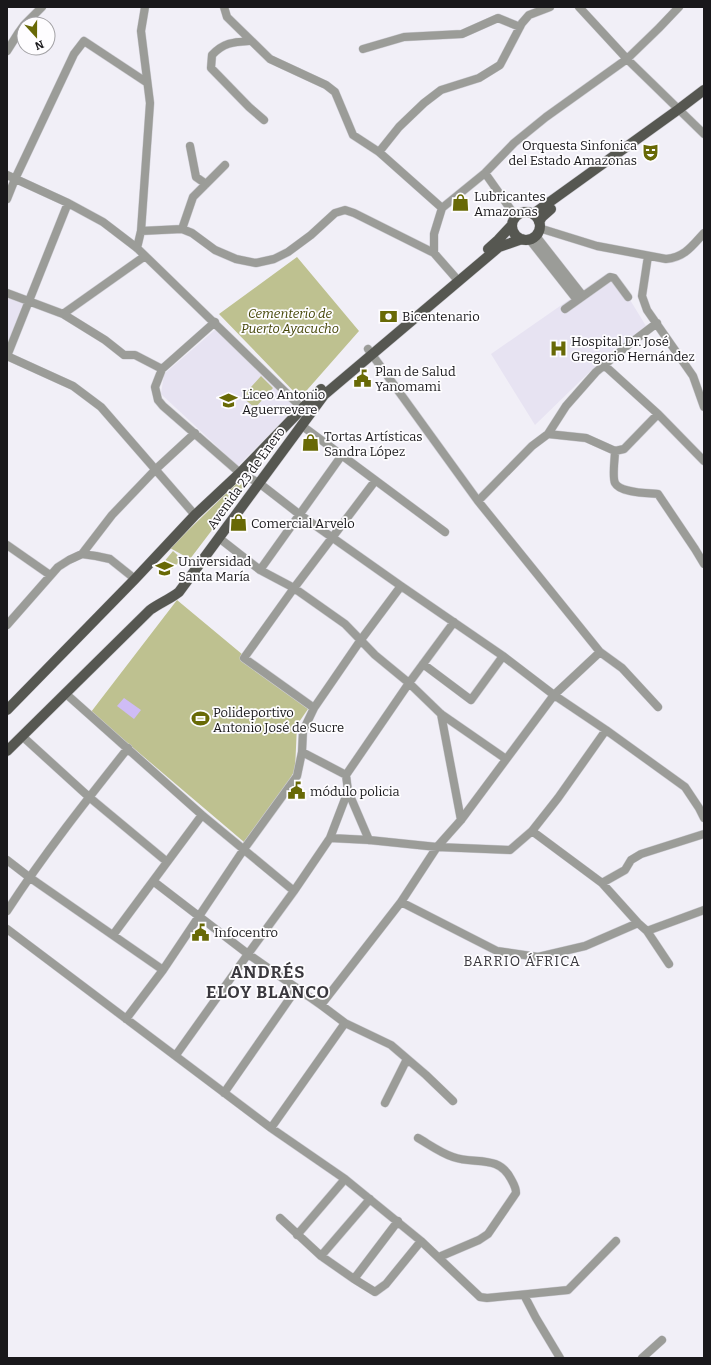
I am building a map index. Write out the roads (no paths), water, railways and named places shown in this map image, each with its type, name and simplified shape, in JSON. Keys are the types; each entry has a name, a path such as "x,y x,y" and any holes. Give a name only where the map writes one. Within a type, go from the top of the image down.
{"main road":[{"name":"Avenida 23 de Enero","path":"370,351 499,247 533,230 704,90"},
{"name":"Avenida 23 de Enero","path":"680,111 704,95"},
{"name":"Avenida 23 de Enero","path":"7,710 135,579 195,515 370,351 498,240 514,221 524,212 533,230"},
{"path":"514,221 514,232 519,238 533,230"},
{"name":"Avenida 23 de Enero","path":"7,751 150,610 159,603 171,598 179,592 301,425 306,411"}],"street":[{"path":"34,16 42,7"},
{"path":"137,248 141,231 150,103 146,82 141,31 145,7"},
{"path":"224,7 227,17 270,59 326,85 334,92 353,135 379,152 442,208"},
{"path":"379,152 399,127 424,103 441,90 479,78 500,65 520,28 529,15 550,7"},
{"path":"579,7 627,58 704,134"},
{"path":"434,253 434,234 442,208 485,173 514,143 546,117 627,58 679,7"},
{"path":"363,49 404,37 462,34 498,18 520,28"},
{"path":"7,51 16,37"},
{"path":"7,199 11,177 74,54 84,41 146,82"},
{"path":"251,41 234,42 219,48 212,55 211,68 264,120"},
{"path":"190,146 196,177 206,184"},
{"path":"182,229 193,197 225,166"},
{"path":"485,173 514,221"},
{"path":"11,177 68,203 103,222 137,248 306,411"},
{"path":"68,203 7,356 73,386 92,399 101,407 195,515"},
{"path":"141,231 182,229 192,233 215,250 236,259 256,263 274,260 288,252 311,235 335,213 346,210 434,253 456,277"},
{"path":"533,230 597,246 666,259 675,258 684,254 704,233"},
{"path":"533,230 580,298"},
{"path":"63,314 145,256"},
{"path":"648,256 642,296 647,310 657,322 693,376 704,407"},
{"path":"565,309 610,277 614,278 628,297"},
{"path":"7,292 63,314 105,340 124,355 135,354 162,369"},
{"path":"215,322 162,369 156,387 158,400 163,406 240,473 258,483 299,514 503,656 554,695 606,730 684,787 699,808 704,818"},
{"path":"478,501 532,446 548,434 566,406 596,372 657,322"},
{"path":"370,351 478,501 600,652 622,668 658,708"},
{"path":"604,365 658,414 704,460"},
{"path":"548,434 586,438 615,451 624,449 658,414"},
{"path":"301,425 446,532"},
{"path":"7,625 10,618 50,575 63,564 82,554 112,515 156,470 195,434"},
{"path":"615,451 615,482 619,488 658,494 704,564"},
{"path":"260,570 342,455"},
{"path":"314,708 244,658 294,588 375,481"},
{"path":"219,538 260,570 294,588 345,624 360,641 409,683 441,714 506,759"},
{"path":"7,545 50,575"},
{"path":"82,554 110,559 135,579"},
{"path":"126,1019 163,970 244,849 297,776 302,752 303,731 314,708 360,641 401,586"},
{"path":"369,840 348,791 346,775 409,683 454,622"},
{"path":"321,1005 401,902 438,847 461,820 554,695 600,652"},
{"path":"423,664 471,700 503,656"},
{"path":"65,693 202,814 294,891"},
{"path":"441,714 461,820"},
{"path":"330,838 369,840 438,847 510,850 532,831 558,798 606,730"},
{"path":"22,736 89,797 166,861"},
{"path":"7,911 29,877 128,748"},
{"path":"302,752 346,775"},
{"path":"176,1055 294,891 330,838 348,791"},
{"path":"113,934 202,814"},
{"path":"532,831 602,883 647,931 669,964"},
{"path":"602,883 625,870 631,860 641,854 704,834"},
{"path":"7,860 29,877 163,970"},
{"path":"152,881 248,954 321,1005 344,1024 391,1045 453,1101"},
{"path":"401,902 497,951 538,957 585,946 638,923"},
{"path":"647,931 704,910"},
{"path":"7,929 271,1128 345,1179 421,1241 480,1298 568,1290 616,1241"},
{"path":"224,1093 297,988"},
{"path":"271,1128 344,1024"},
{"path":"386,1103 407,1059"},
{"path":"418,1138 445,1154 455,1158 476,1162 491,1162 502,1166 516,1189 516,1193 488,1234 479,1240 438,1257"},
{"path":"298,1235 345,1179"},
{"path":"321,1256 370,1199"},
{"path":"280,1218 321,1256 375,1292 386,1284 421,1241"},
{"path":"354,1279 398,1221"},
{"path":"524,1295 560,1358"},
{"path":"642,1358 662,1340"}],"place":[{"name":"Orquesta Sinfonica del Estado Amazonas","path":"650,152"},
{"name":"Lubricantes Amazonas","path":"461,203"},
{"name":"Bicentenario","path":"389,316"},
{"name":"Hospital Dr. José Gregorio Hernández","path":"558,348"},
{"name":"Plan de Salud Yanomami","path":"362,378"},
{"name":"Liceo Antonio Aguerrevere","path":"229,401"},
{"name":"Tortas Artísticas Sandra López","path":"311,443"},
{"name":"Comercial Arvelo","path":"238,523"},
{"name":"Universidad Santa María","path":"165,568"},
{"name":"Polideportivo Antonio José de Sucre","path":"200,719"},
{"name":"módulo policia","path":"297,791"},
{"name":"Infocentro","path":"201,932"}],"district":[{"name":"BARRIO ÁFRICA","path":"522,961"},
{"name":"ANDRÉS ELOY BLANCO","path":"268,982"}],"park label":[{"name":"Cementerio de Puerto Ayacucho","path":"290,320"}]}
